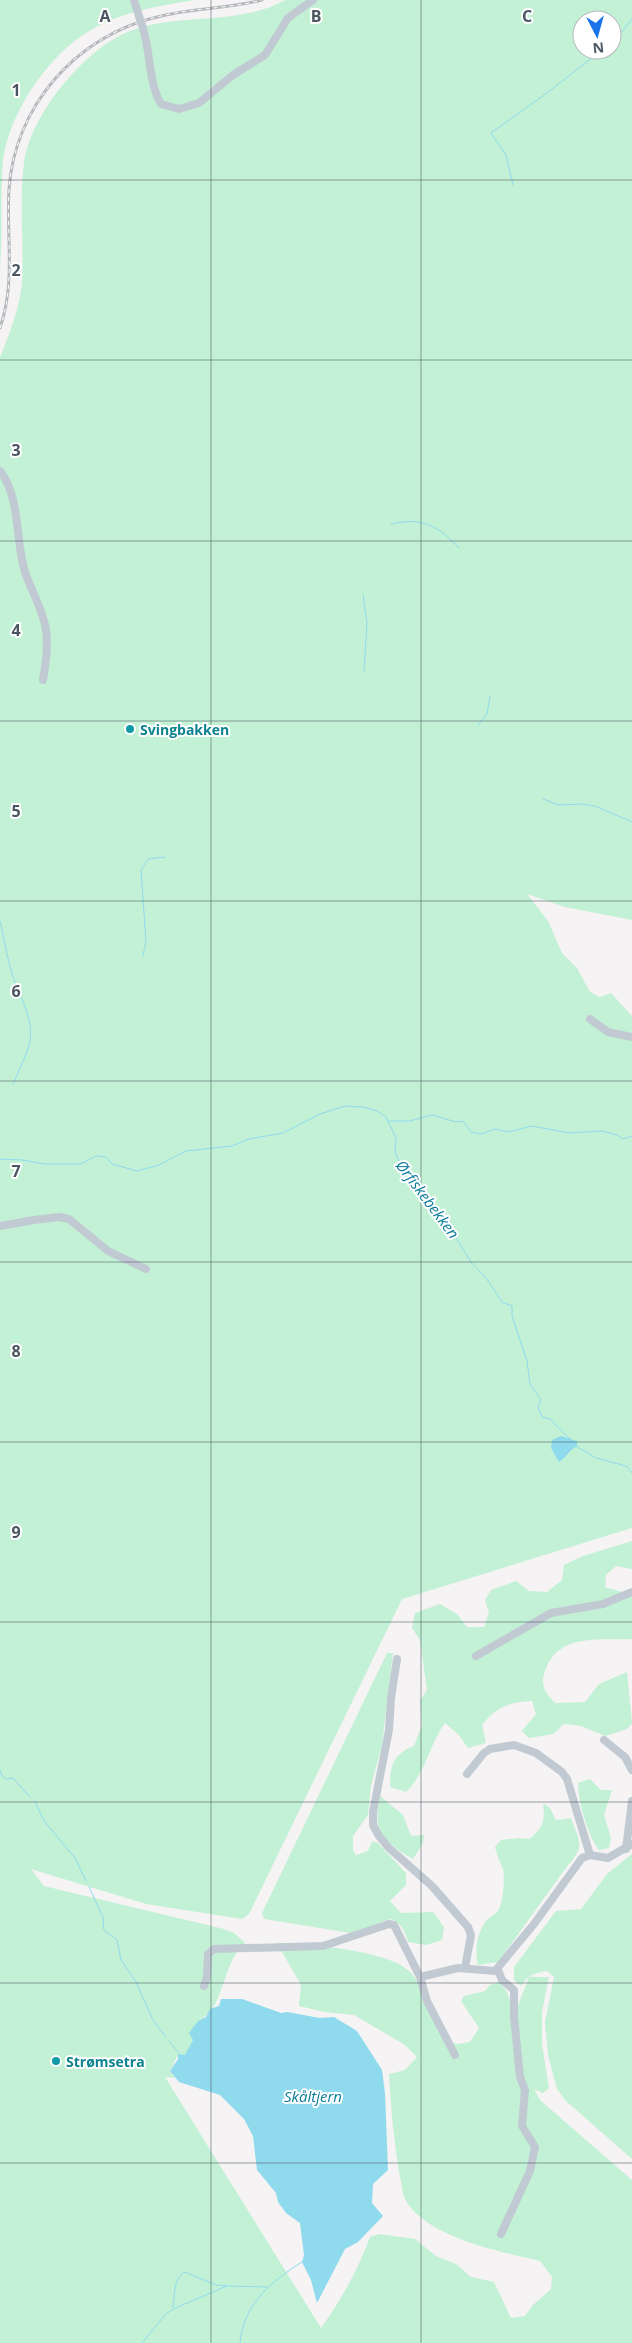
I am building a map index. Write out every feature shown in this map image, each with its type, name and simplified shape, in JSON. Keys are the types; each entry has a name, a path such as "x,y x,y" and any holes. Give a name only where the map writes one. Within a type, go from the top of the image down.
{"street":[{"path":"134,0 149,48 152,77 157,97 162,104 179,109 199,103 233,75 265,55 288,18 313,0"},
{"path":"0,471 6,480 13,503 24,569 41,610 46,628 46,655 43,680"},
{"path":"590,1019 608,1032 632,1037"},
{"path":"0,1226 60,1217 70,1220 108,1251 146,1269"},
{"path":"476,1656 551,1613 603,1604 632,1592"},
{"path":"397,1659 391,1698 389,1730 373,1812 373,1825 389,1848 432,1886 468,1927 471,1935 465,1968"},
{"path":"604,1740 626,1757 632,1770"},
{"path":"467,1774 484,1753 490,1749 514,1745 536,1753 562,1772 568,1779 590,1855"},
{"path":"420,1977 465,1968 492,1972 498,1970 580,1861 590,1855 608,1858 629,1846 632,1801"},
{"path":"204,1986 207,1976 208,1954 214,1948 323,1946 334,1944 389,1924 394,1925 420,1977 427,2001 455,2055"},
{"path":"498,1970 502,1980 514,1990 514,2017 520,2077 525,2090 522,2126 534,2147 535,2155 516,2203 501,2234"}],"green space":[{"path":"0,0 195,0 122,16 95,27 55,59 31,90 13,125 3,160 0,267"},
{"path":"286,0 632,0 632,920 565,907 527,894 548,921 562,953 577,968 590,992 600,997 611,993 632,1016 632,1528 402,1599 249,1914 242,1919 146,1904 31,1869 44,1886 224,1929 234,1933 245,1943 231,1962 214,2006 207,2015 198,2021 190,2050 185,2055 178,2055 170,2071 175,2078 165,2077 321,2328 348,2284 370,2237 379,2234 415,2239 436,2256 456,2264 471,2277 494,2282 511,2318 525,2316 533,2305 551,2289 552,2277 540,2261 465,2241 446,2233 415,2212 403,2194 393,2126 389,2074 405,2070 417,2057 405,2045 354,2015 325,2012 299,2006 301,1985 277,1943 350,1950 370,1954 403,1966 418,1982 444,2041 458,2044 470,2042 479,2028 461,2001 464,1996 485,1991 490,1985 499,1982 506,1990 515,2013 529,1977 549,1977 542,2012 542,2044 549,2088 543,2093 534,2089 540,2100 632,2180 632,2343 0,2343 0,357 14,320 21,291 22,192 24,163 28,145 36,126 60,88 90,56 123,34 157,24 244,14 264,9"},
{"path":"632,1541 632,1569 616,1566 606,1575 605,1587 629,1594 632,1598 632,1639 581,1641 570,1644 551,1659 545,1671 543,1681 546,1693 556,1703 585,1702 599,1684 627,1672 632,1723 627,1729 605,1736 581,1726 564,1724 553,1734 529,1738 522,1731 536,1714 532,1701 510,1704 492,1714 482,1725 486,1743 468,1748 458,1734 445,1723 413,1784 406,1792 390,1787 394,1762 401,1753 414,1746 422,1725 420,1701 427,1690 420,1640 412,1628 415,1613 440,1604 457,1614 467,1627 484,1627 489,1613 485,1600 491,1590 516,1581 529,1591 547,1592 562,1580 564,1565 583,1556"},
{"path":"387,1653 393,1653 382,1745 371,1786 368,1815 353,1836 353,1850 356,1855 368,1851 372,1841 378,1843 406,1873 406,1885 390,1901 401,1913 433,1912 444,1927 442,1940 426,1945 408,1942 400,1925 391,1919 351,1933 264,1919 262,1913"},
{"path":"590,1779 601,1790 612,1790 604,1815 611,1838 609,1848 599,1850 584,1818 580,1799 578,1783"},
{"path":"380,1796 403,1815 411,1836 424,1835 423,1843 413,1859 402,1853 387,1840 380,1830 377,1817"},
{"path":"543,1803 550,1808 556,1820 571,1818 579,1843 577,1853 498,1962 478,1965 476,1953 479,1934 489,1918 500,1908 504,1884 504,1873 495,1847 501,1840 530,1839 542,1823 544,1815"},
{"path":"632,1854 632,2159 566,2101 557,2089 548,2055 545,2022 554,1977 547,1971 538,1973 526,1979 521,1986 514,1980 514,1967 556,1911 581,1909 607,1874"}],"water":[{"path":"561,1436 577,1441 577,1446 559,1462 551,1448 552,1440"},
{"name":"Skåltjern","path":"221,1999 242,1999 281,2013 287,2012 320,2018 334,2017 357,2031 382,2070 385,2093 388,2170 373,2184 372,2203 383,2216 358,2242 345,2249 317,2303 311,2280 302,2262 304,2255 300,2223 286,2213 278,2202 276,2193 257,2170 253,2136 244,2119 220,2095 179,2082 170,2071 178,2059 178,2054 185,2055 193,2040 189,2033 198,2021 206,2017 210,2009 219,2006"}],"waterway":[{"path":"622,32 632,19"},
{"path":"513,185 506,155 491,133 589,60"},
{"path":"391,524 421,522 436,528 459,548"},
{"path":"363,595 367,623 364,671"},
{"path":"478,725 487,714 490,696"},
{"path":"543,799 559,805 582,804 595,806 632,822"},
{"path":"143,956 146,941 141,870 148,859 165,857"},
{"path":"0,921 11,970 27,1012 31,1033 29,1046 13,1084"},
{"name":"Ørfiskebekken","path":"0,1159 45,1164 81,1164 96,1156 106,1157 112,1164 137,1171 159,1165 186,1151 232,1146 249,1139 283,1133 320,1114 345,1106 363,1107 377,1111 386,1117 396,1138 395,1152 399,1161 405,1162 415,1184 439,1211 471,1262 486,1278 502,1302 512,1306 512,1316 527,1361 530,1384 541,1400 538,1407 542,1417 550,1419 570,1439"},
{"path":"389,1121 410,1121 432,1115 456,1122 463,1121 471,1132 481,1134 495,1129 508,1132 532,1126 569,1133 602,1131 617,1135 623,1139 632,1136"},
{"name":"Ørfiskebekken","path":"576,1446 596,1458 626,1466 632,1473"},
{"path":"0,1770 2,1776 6,1779 13,1778 30,1797"},
{"path":"35,1802 44,1821 75,1858 86,1881"},
{"path":"89,1887 103,1917 104,1930 117,1940 121,1960 136,1982 153,2020 166,2037"},
{"path":"169,2041 179,2053"},
{"path":"240,2343 242,2329 253,2305 280,2277 302,2262"},
{"path":"173,2307 176,2283 178,2278 185,2272 216,2285 226,2286"},
{"path":"142,2343 165,2315 173,2309 227,2286 267,2287"}],"railway":[{"path":"0,328 8,293 8,207 14,159 23,130 37,103 55,79 76,58 101,40 128,26 170,14 262,0"}],"place":[{"name":"Svingbakken","path":"130,729"},
{"name":"Strømsetra","path":"56,2061"}]}
